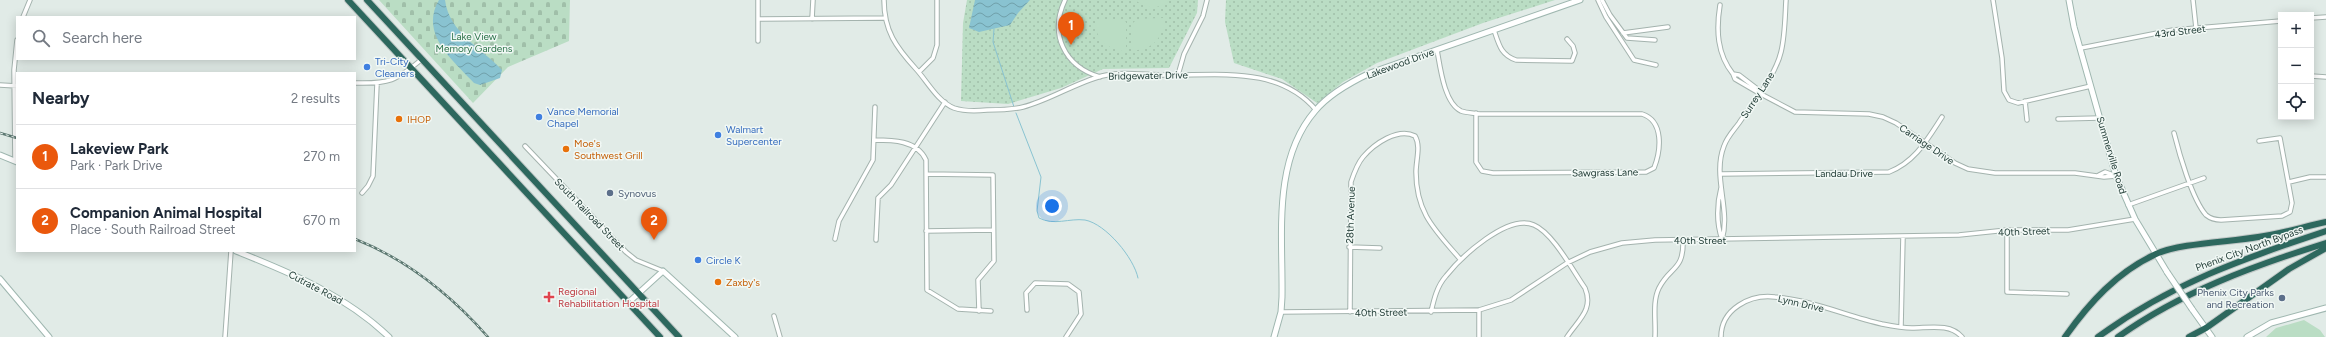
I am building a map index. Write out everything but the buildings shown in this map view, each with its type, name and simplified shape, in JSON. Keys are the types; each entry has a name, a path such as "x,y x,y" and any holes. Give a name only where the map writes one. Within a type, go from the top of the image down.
{"highway":[{"path":"348,0 660,337"},
{"path":"367,0 639,292 679,337"},
{"path":"2065,337 2098,295 2108,286 2155,254 2171,249 2259,237 2326,222"},
{"name":"Phenix City North Bypass","path":"2098,337 2153,301 2194,279 2259,253 2326,231"},
{"name":"Phenix City North Bypass","path":"2118,337 2168,305 2210,284 2326,243"},
{"path":"2189,337 2206,328 2289,269 2326,248"}],"street":[{"path":"23,16 30,0"},
{"path":"758,0 758,41"},
{"path":"812,19 813,0"},
{"name":"Bridgewater Drive","path":"884,0 884,18 890,34 897,46 945,102 956,109 980,111 1022,107 1100,77 1250,75 1276,84 1302,96 1316,110"},
{"path":"919,72 933,58 937,45 937,0"},
{"path":"1065,0 1060,12 1058,26 1060,41 1065,54 1088,73 1100,77"},
{"path":"1178,75 1184,54 1203,16 1207,0"},
{"name":"Lakewood Drive","path":"1274,337 1281,312 1283,200 1287,167 1298,136 1316,110 1348,85 1370,72 1580,0"},
{"path":"1598,0 1606,17 1634,60 1656,65"},
{"path":"1602,0 1623,33 1628,38 1656,40"},
{"name":"Surrey Lane","path":"1722,240 1725,230 1721,187 1721,154 1724,145 1759,93 1781,52 1786,0"},
{"path":"1993,0 2002,58 2004,91 2009,100 2013,102 2025,101 2091,86"},
{"name":"Summerville Road","path":"2069,0 2116,176 2128,205 2155,254 2212,337"},
{"path":"2193,0 2196,28"},
{"name":"Carriage Drive","path":"1720,5 1718,40 1721,54 1733,74 1739,75 1756,88 1759,93 1795,112 1869,114 1883,117 1926,143 1955,163 1981,172 2099,175 2105,172 2116,176"},
{"path":"2314,18 2326,17"},
{"path":"758,19 884,18"},
{"name":"43rd Street","path":"2081,48 2173,30 2278,21"},
{"path":"1623,33 1668,27"},
{"path":"1494,30 1501,51 1508,57 1516,60 1572,61 1575,54 1573,46 1567,39"},
{"name":"Sawgrass Lane","path":"1437,50 1441,74 1450,100 1460,110 1476,113 1642,114 1653,119 1657,126 1659,134 1657,159 1654,168 1646,172 1493,174 1482,171 1476,162 1476,113"},
{"path":"356,84 377,84 393,80 412,68 422,59"},
{"path":"16,72 17,60"},
{"path":"2314,76 2326,76"},
{"path":"362,193 368,186 373,176 377,84"},
{"path":"0,85 16,86 16,162 0,155"},
{"path":"2025,101 2027,120"},
{"path":"876,240 878,198 891,185 945,102"},
{"path":"835,239 839,221 873,160 875,107"},
{"name":"Landau Drive","path":"1721,174 1889,172 1902,167 1913,159 1926,143 1942,118"},
{"path":"2058,119 2100,118"},
{"name":"28th Avenue","path":"1350,312 1350,196 1355,169 1363,157 1384,140 1406,133 1415,136 1418,145 1416,177 1420,206 1426,219 1460,259"},
{"path":"2174,133 2190,184 2206,214 2212,220 2282,216 2290,212 2291,196 2289,182 2284,167 2280,138 2259,141"},
{"path":"874,140 894,140 907,143 915,148 926,160 926,290 954,308 991,311"},
{"name":"South Railroad Street","path":"525,146 626,252 636,260 663,271 735,337"},
{"path":"927,174 993,175 994,261 978,280 979,311"},
{"path":"2289,182 2310,177 2326,178"},
{"path":"2128,205 2204,178"},
{"name":"40th Street","path":"1281,312 1431,312 1479,310 1511,300 1567,263 1590,252 1622,243 1683,240 1903,237 1959,235 2007,230 2068,230 2135,219"},
{"path":"1431,312 1441,284 1460,259 1506,227 1524,222 1541,229 1567,263 1588,297 1588,306 1567,337"},
{"path":"926,231 993,230"},
{"path":"2007,230 2007,292 2067,294"},
{"path":"1901,328 1903,237"},
{"path":"1655,337 1656,296 1664,280 1678,266 1682,254 1683,240"},
{"path":"1350,247 1380,248"},
{"path":"225,337 231,252"},
{"name":"Cutrate Road","path":"238,252 326,291 366,318 389,337"},
{"path":"628,302 663,271"},
{"path":"0,279 48,337"},
{"path":"1027,310 1026,293 1036,283 1068,284 1076,288 1081,297 1081,314 1066,337"},
{"name":"Lynn Drive","path":"1721,337 1723,322 1728,314 1738,305 1765,297 1784,298 1901,328 1945,328 1954,330 1962,337"},
{"path":"2247,337 2277,321 2326,308"},
{"path":"1479,310 1479,337"},
{"path":"774,316 780,337"}],"green space":[{"name":"Lake View Memory Gardens","path":"379,0 570,0 569,41 508,67 473,103"},
{"path":"967,0 1198,0 1197,13 1169,68 1103,69 1061,88 1008,104 961,101 963,23"},
{"path":"1135,0 1170,0 1157,7 1148,7"},
{"path":"1226,0 1555,0 1483,23 1377,63 1343,82 1317,103 1282,79 1234,63 1225,22"},
{"path":"1164,18 1162,31 1156,42 1146,48 1133,50 1133,23 1137,19"},
{"path":"1123,19 1126,22 1126,51 1113,49 1103,42 1095,26 1095,20"},
{"path":"2304,320 2320,330 2325,337 2266,337 2276,328"}],"water":[{"path":"439,0 445,0 448,12 460,31 502,70 500,78 480,85 474,83 448,56 441,46 433,24 434,12"},
{"path":"975,0 1030,0 1018,13 1010,25 979,32 969,28"}],"waterway":[{"path":"994,29 993,42 1014,107"},
{"path":"1016,113 1041,177 1037,211 1039,218 1056,222 1085,220 1102,228 1125,252 1131,261 1138,278"}],"railway":[{"path":"0,133 16,138"},
{"path":"356,239 393,257 428,280 459,307 488,337"}],"place":[{"name":"Lakeview Park","path":"1071,45"},
{"name":"Tri-City Cleaners","path":"367,67"},
{"name":"Vance Memorial Chapel","path":"539,117"},
{"name":"IHOP","path":"399,119"},
{"name":"Walmart Supercenter","path":"718,135"},
{"name":"Moe's Southwest Grill","path":"566,149"},
{"name":"Synovus","path":"610,193"},
{"name":"Companion Animal Hospital","path":"654,240"},
{"name":"Circle K","path":"698,260"},
{"name":"Zaxby's","path":"718,282"},
{"name":"Regional Rehabilitation Hospital","path":"549,297"},
{"name":"Phenix City Parks and Recreation","path":"2282,298"}]}
